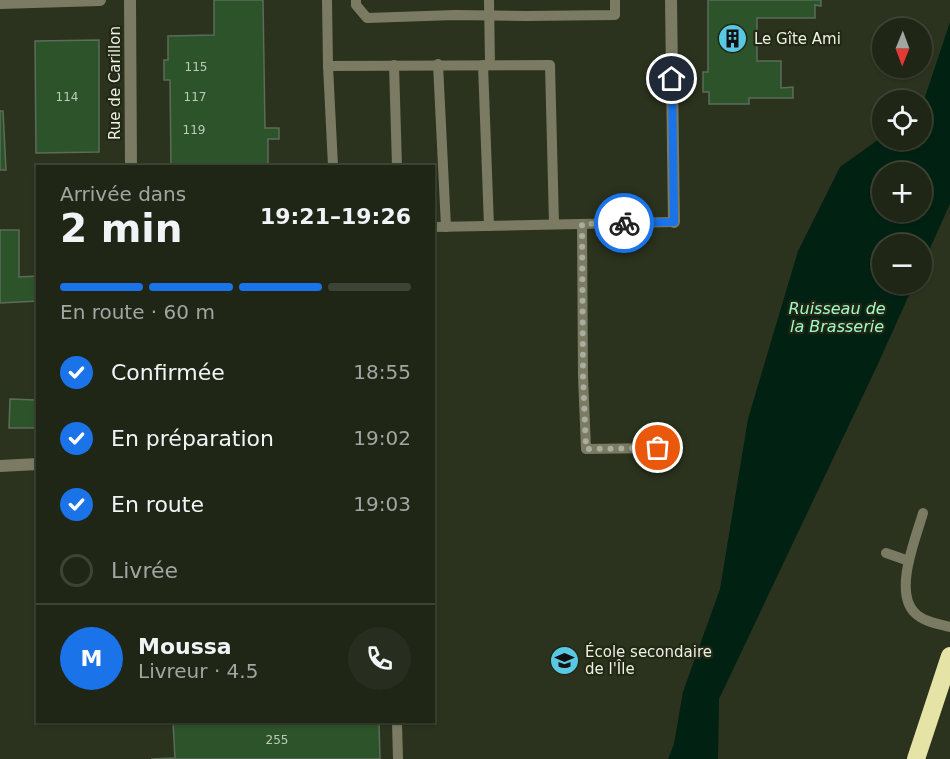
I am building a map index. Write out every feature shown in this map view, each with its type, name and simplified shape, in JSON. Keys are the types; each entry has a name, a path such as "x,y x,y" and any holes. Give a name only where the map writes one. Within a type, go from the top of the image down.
{"highway":[{"path":"916,759 950,656"}],"street":[{"path":"0,3 100,0"},
{"name":"Rue de Carillon","path":"130,0 131,165"},
{"path":"671,0 674,222"},
{"path":"0,466 36,464"}],"lane":[{"path":"327,0 333,165"},
{"path":"356,0 356,5 367,18 455,15 615,15 615,0"},
{"path":"489,0 486,65 489,226"},
{"path":"438,64 446,227"},
{"path":"394,65 398,165"},
{"path":"328,66 550,65 554,224"},
{"path":"435,227 674,222"},
{"path":"582,224 586,449 658,448"},
{"path":"923,513 909,561 906,593 912,610 923,619 950,627"},
{"path":"886,554 909,561"},
{"path":"397,723 398,759"}],"water":[{"name":"Ruisseau de la Brasserie","path":"950,22 950,204 932,244 932,234 872,234 872,294 909,294 719,699 718,759 668,759 674,744 683,692 720,589 748,419 798,251 840,167 872,144 872,150 932,150 932,90 927,90"}],"building":[{"path":"214,0 263,0 265,128 279,128 279,139 268,139 268,165 171,165 170,80 164,80 164,60 168,60 168,36 214,35"},
{"name":"Le Gîte Ami","path":"708,0 821,0 821,6 815,5 815,18 757,18 757,61 781,61 781,88 793,87 793,98 749,98 749,104 709,104 709,92 703,92 703,72 708,72"},
{"path":"99,40 99,152 36,153 35,41"},
{"path":"0,111 3,111 6,170 0,170"},
{"path":"0,230 19,230 19,277 36,276 36,301 0,303"},
{"path":"10,399 36,400 36,428 9,428"},
{"path":"173,723 379,723 380,759 151,759 175,758"}],"way so far":[{"path":"624,223 582,224 586,449 658,448"}],"place":[{"name":"Le Gîte Ami","path":"733,39"},
{"name":"École secondaire de l'Île","path":"564,661"}],"route":[{"path":"624,223 674,222 672,79"}]}
